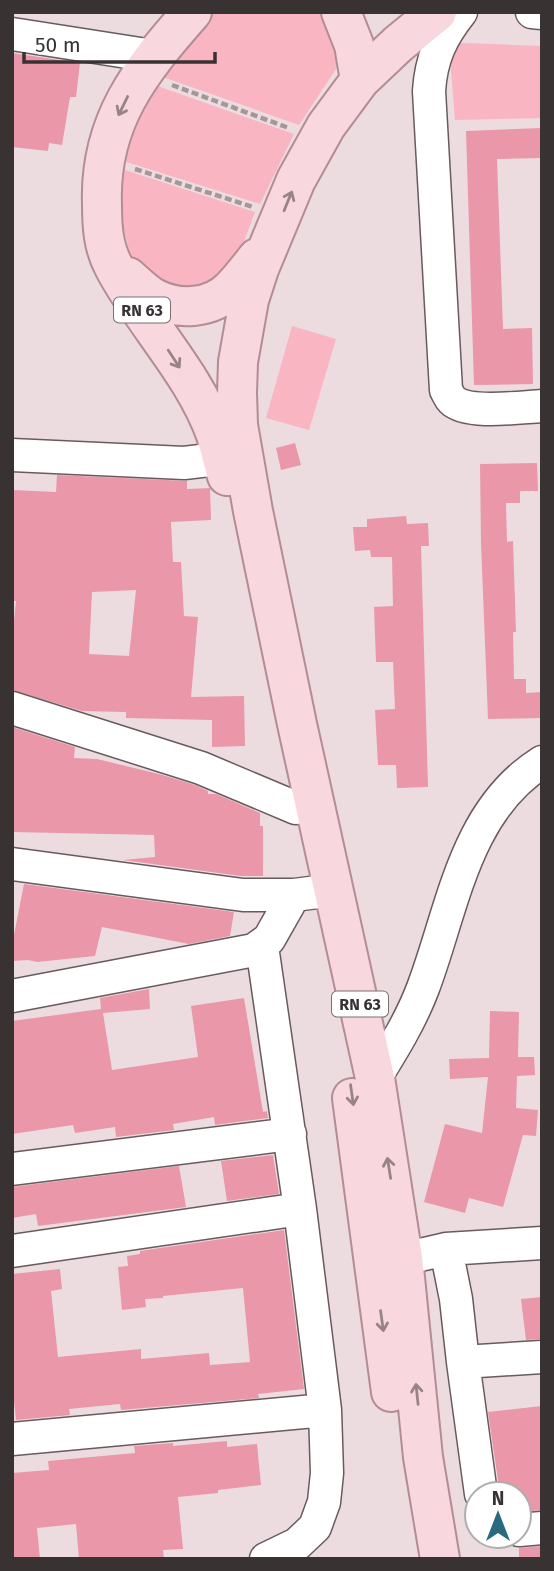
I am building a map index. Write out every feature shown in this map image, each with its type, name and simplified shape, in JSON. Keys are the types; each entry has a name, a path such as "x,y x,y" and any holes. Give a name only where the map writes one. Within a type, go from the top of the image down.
{"main road":[{"name":"RN 63","path":"192,12 147,65 115,122 104,159 102,233 113,265 195,394 215,435 233,458 291,697 313,893 375,1078 413,1559"},
{"path":"341,12 354,45 360,80"},
{"path":"233,458 238,425 237,362 249,300 296,180 319,139 360,80 437,12"},
{"path":"113,265 153,298 167,303 194,306 222,296 232,288 277,228"},
{"name":"RN 63","path":"233,458 238,518 313,893 331,1000 389,1262 440,1559"}],"street":[{"path":"461,12 436,50 429,91 446,390 452,400 475,408 542,406"},
{"path":"532,12 542,13"},
{"path":"12,34 147,65"},
{"path":"12,455 184,463 233,458"},
{"path":"12,708 201,768 296,808"},
{"path":"375,1078 423,989 479,829 501,796 542,762"},
{"path":"12,864 243,895 313,893"},
{"path":"12,996 245,953 262,946 313,893"},
{"path":"262,946 290,1134 325,1410 327,1473 324,1502 316,1527 297,1544 265,1559"},
{"path":"12,1168 290,1134"},
{"path":"12,1251 300,1209"},
{"path":"389,1262 446,1249 542,1243"},
{"path":"446,1249 456,1299 479,1480"},
{"path":"463,1362 542,1357"},
{"path":"12,1439 325,1410"}],"path":[{"path":"147,65 319,139"},
{"path":"104,159 277,228"}],"shaded area":[{"path":"212,12 329,12 340,52 338,66 299,125 157,75"},
{"path":"457,44 542,46 542,118 455,120 450,58"},
{"path":"149,83 294,134 260,204 120,160"},
{"path":"119,168 255,212 236,263 202,288 173,289 135,265 120,213"},
{"path":"292,326 336,339 309,430 266,418"}],"building":[{"path":"12,53 80,63 76,97 70,97 62,145 49,143 48,151 12,147"},
{"path":"542,128 542,158 497,159 503,329 532,328 533,384 474,385 466,131"},
{"path":"295,443 301,465 281,470 276,448"},
{"path":"537,463 538,491 520,491 520,503 506,503 507,542 513,541 516,632 513,632 514,679 526,679 526,693 542,692 542,718 488,719 480,464"},
{"path":"57,475 187,481 187,489 210,488 211,520 171,522 173,562 181,562 184,616 198,617 191,697 244,696 245,746 212,747 212,720 126,718 126,712 82,711 12,690 12,640 16,601 12,601 12,490 56,492","holes":["136,590 129,656 89,654 92,592"]},
{"path":"406,516 407,524 428,523 429,546 421,546 428,787 397,788 396,765 378,765 375,710 395,709 393,662 376,662 374,607 393,606 392,557 371,557 370,550 355,551 353,527 367,527 367,519"},
{"path":"12,727 75,747 74,758 97,759 159,774 195,785 208,791 208,794 216,794 260,813 260,826 263,826 263,876 241,876 123,860 155,857 154,835 12,832"},
{"path":"24,884 234,912 230,936 189,944 102,927 95,956 37,962 12,961 12,945"},
{"path":"149,989 150,1009 103,1013 112,1070 198,1057 191,1006 244,998 263,1112 267,1111 268,1118 215,1125 214,1117 173,1124 174,1130 116,1137 115,1127 75,1133 73,1125 12,1134 12,1021 101,1009 100,998"},
{"path":"490,1011 519,1012 518,1057 534,1057 535,1075 517,1076 516,1108 538,1110 536,1136 523,1135 503,1207 469,1198 465,1213 424,1202 445,1124 482,1133 488,1077 450,1079 449,1059 489,1058"},
{"path":"273,1155 279,1194 227,1201 221,1161"},
{"path":"179,1166 186,1207 38,1226 36,1214 12,1218 12,1187"},
{"path":"284,1230 304,1389 258,1394 259,1398 121,1410 120,1404 69,1409 70,1415 16,1420 12,1382 12,1274 60,1269 62,1289 51,1291 58,1357 141,1349 141,1359 209,1353 210,1365 250,1362 243,1288 145,1299 146,1307 122,1310 118,1267 128,1266 127,1256 140,1254 140,1251"},
{"path":"542,1297 542,1339 526,1340 521,1299"},
{"path":"542,1406 542,1510 533,1511 533,1480 498,1480 488,1412"},
{"path":"227,1441 227,1447 257,1444 261,1485 178,1497 183,1549 163,1550 164,1559 79,1559 76,1524 37,1528 40,1559 12,1559 12,1473 49,1470 48,1461 135,1453 134,1446"},
{"path":"542,1546 542,1559 519,1559 519,1550 533,1550 533,1547"}]}
